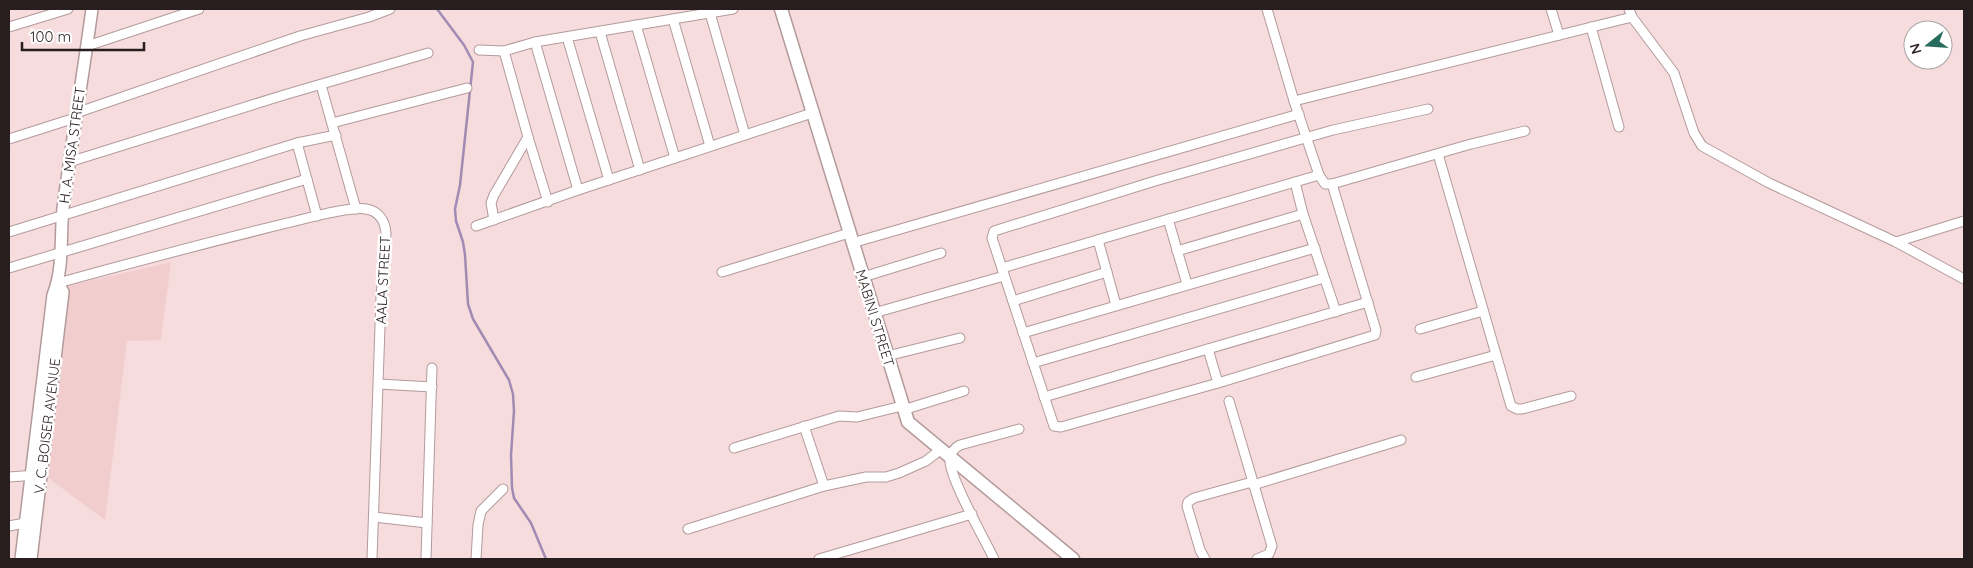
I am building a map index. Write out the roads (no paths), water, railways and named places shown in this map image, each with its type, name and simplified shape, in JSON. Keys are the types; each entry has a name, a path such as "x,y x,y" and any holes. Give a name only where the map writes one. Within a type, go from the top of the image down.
{"main road":[{"name":"MABINI STREET","path":"781,9 903,408 911,427 1073,559"}],"street":[{"path":"9,27 68,9"},
{"name":"H. A. MISA STREET","path":"58,290 62,215 92,9"},
{"path":"87,46 199,9"},
{"path":"9,139 300,36 369,17 390,9"},
{"path":"479,50 504,51 535,42 733,9"},
{"path":"1267,9 1294,101 1319,175 1325,184 1332,184 1525,131"},
{"path":"1551,9 1559,35"},
{"path":"710,13 745,135"},
{"path":"1294,101 1591,27 1630,13 1674,73 1694,133 1702,146 1769,183 1896,242 1964,279"},
{"path":"673,19 710,146"},
{"path":"636,25 675,158"},
{"path":"1591,27 1619,127"},
{"path":"600,32 640,170"},
{"path":"567,37 609,180"},
{"path":"535,42 578,190"},
{"path":"504,51 548,202"},
{"path":"69,162 428,53"},
{"path":"321,85 356,209"},
{"path":"332,124 467,88"},
{"path":"1332,184 1376,330 1375,336 1059,428 1052,423 991,235 996,229 1307,138 1428,109"},
{"path":"476,226 578,190 812,113"},
{"path":"722,272 1299,114"},
{"path":"9,232 297,142 336,135"},
{"path":"494,220 491,203 494,195 528,137"},
{"path":"297,142 317,216"},
{"path":"1438,154 1509,401 1514,408 1522,409 1572,396"},
{"path":"874,313 1098,240 1319,175"},
{"path":"9,268 307,179"},
{"path":"1295,182 1303,214 1336,312"},
{"name":"AALA STREET","path":"58,290 191,246 317,216 366,209 381,217 385,224 372,559"},
{"path":"1177,251 1303,214"},
{"path":"1168,220 1187,284"},
{"path":"1896,242 1964,221"},
{"path":"1098,240 1116,305"},
{"path":"1023,333 1315,248"},
{"path":"863,277 941,252"},
{"path":"1012,301 1107,272"},
{"path":"1033,363 1324,278"},
{"name":"V. C. BOISER AVENUE","path":"31,559 36,475 58,290"},
{"path":"1044,398 1368,302"},
{"path":"1420,328 1483,311"},
{"path":"887,356 960,338"},
{"path":"1208,349 1218,383"},
{"path":"1416,377 1496,355"},
{"path":"426,559 432,368"},
{"path":"379,384 432,387"},
{"path":"734,448 839,416 856,417 903,408 964,390"},
{"path":"1229,401 1272,546 1269,554 1257,559"},
{"path":"804,426 824,486"},
{"path":"994,559 953,474 950,458 954,450 960,445 1020,429"},
{"path":"1206,559 1200,550 1187,506 1188,502 1194,498 1401,440"},
{"path":"688,529 824,486 866,477 899,473 926,461 940,450"},
{"path":"9,476 36,475"},
{"name":"V. C. BOISER AVENUE","path":"21,559 25,524 36,475"},
{"path":"476,559 478,524 481,510 502,489"},
{"path":"819,559 972,514"},
{"path":"374,517 427,523"},
{"path":"9,526 25,524"}],"waterway":[{"path":"437,9 464,45 473,62 460,185 455,209 456,221 465,255 468,304 473,319 509,380 513,394 514,411 511,455 514,498 531,523 546,559"}]}
